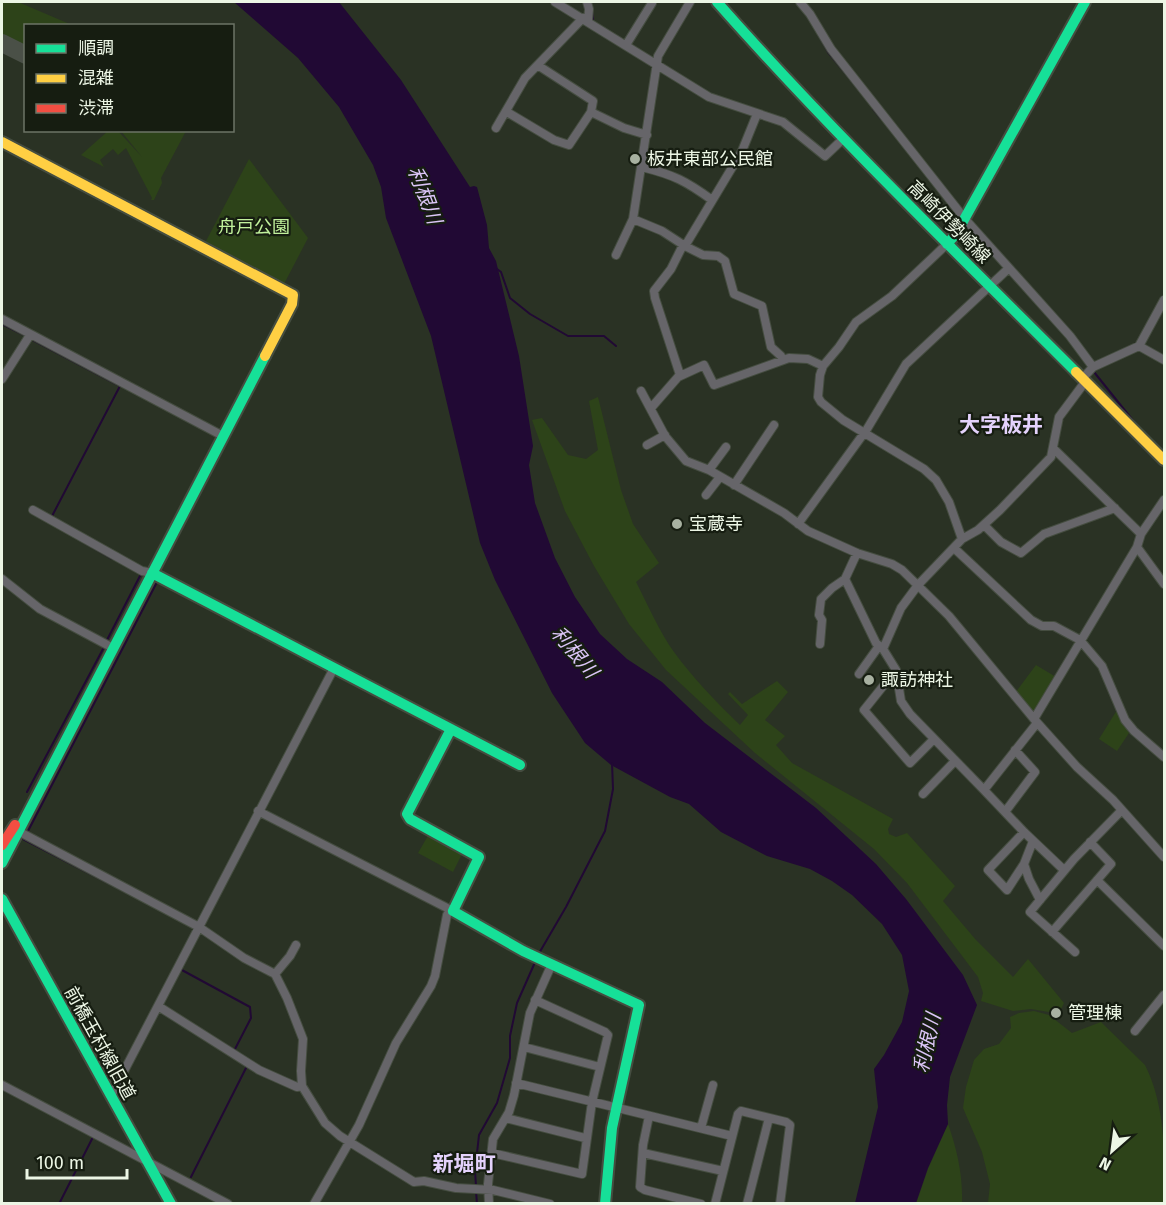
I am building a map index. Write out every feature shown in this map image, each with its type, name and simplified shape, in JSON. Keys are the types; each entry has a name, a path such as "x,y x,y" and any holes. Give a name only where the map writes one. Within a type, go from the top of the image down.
{"street":[{"path":"555,2 709,97 788,125 825,156 843,139"},
{"path":"496,128 525,78 585,20 589,9 587,2"},
{"path":"616,255 633,219 659,53 690,2"},
{"name":"高崎伊勢崎線","path":"717,2 843,139 1164,460"},
{"path":"800,2 831,49 965,219 1070,336 1093,367"},
{"path":"962,539 949,502 936,480 924,469 843,420 819,400 820,375 823,366 856,322 892,296 953,239 1085,2"},
{"path":"626,45 652,3"},
{"path":"507,112 554,140 569,145 591,112 593,101 539,66"},
{"path":"591,112 624,128 647,135"},
{"path":"680,375 654,295 656,288 671,269 682,247 685,246 742,152 758,114"},
{"path":"2,142 293,295 292,304 32,804 16,830 2,863"},
{"path":"642,167 687,182 712,200"},
{"path":"633,219 662,231 703,255 718,256 725,261 734,294 762,306 771,347 781,356 782,360"},
{"path":"798,524 864,434 906,364 1009,268"},
{"path":"859,674 881,648 901,608 918,585 962,539 984,525 1045,464 1054,449 1059,417 1093,367 1139,346 1164,300"},
{"path":"2,320 223,436"},
{"path":"2,380 30,335"},
{"path":"1139,346 1164,360"},
{"path":"651,408 680,375 704,365 714,385 789,358 808,359 823,366"},
{"path":"641,391 665,435 686,461 709,470 783,513 808,531 856,553 892,564 902,570 949,616 1077,767 1122,810 1164,857"},
{"path":"734,485 774,425"},
{"path":"647,445 665,435"},
{"path":"709,470 726,447"},
{"path":"1054,449 1141,534"},
{"path":"706,495 720,477"},
{"path":"984,790 1036,721 1080,640 1137,547 1141,534 1164,500"},
{"path":"984,525 1001,542 1021,553 1044,534 1115,508"},
{"path":"33,510 142,571 152,573 520,765"},
{"path":"1137,547 1164,584"},
{"path":"954,548 1031,620 1042,626 1054,626 1080,640 1102,666 1125,720 1164,757"},
{"path":"820,644 821,599 844,579 856,553"},
{"path":"2,579 40,609 113,648"},
{"path":"844,579 876,644 896,670 901,701 910,714 1064,870"},
{"path":"111,1096 334,668"},
{"path":"896,670 864,710 910,763 934,740"},
{"path":"314,1203 359,1125 396,1043 431,986 447,915 479,857 410,819 407,814 452,729"},
{"path":"1005,812 1035,772 1015,750"},
{"path":"923,794 955,760"},
{"path":"1075,952 1030,912 1064,870 1122,810"},
{"path":"258,811 548,964 639,1005 615,1108 607,1157 605,1203"},
{"path":"2,842 16,830"},
{"path":"16,830 199,927 244,958 275,974 303,1039 302,1086 325,1123 334,1132 414,1182 424,1181 449,1187 484,1189 550,1203"},
{"path":"1024,832 988,870 1007,890 1024,864 1033,841"},
{"path":"1052,932 1111,864 1090,842"},
{"path":"1024,864 1040,900"},
{"path":"1097,880 1164,946"},
{"name":"前橋玉村線旧道","path":"2,898 171,1203"},
{"path":"2,908 12,918"},
{"path":"275,974 296,945"},
{"path":"489,1203 484,1189 493,1139 506,1118 524,1047 528,1017 548,964"},
{"path":"1135,1031 1164,995"},
{"path":"492,1152 582,1174 585,1138 608,1038 607,1033 535,1000"},
{"path":"158,1006 259,1070 297,1087 302,1086"},
{"path":"524,1047 600,1067"},
{"path":"516,1083 732,1136"},
{"path":"2,1085 228,1203"},
{"path":"701,1128 713,1086"},
{"path":"715,1203 738,1114 741,1111 788,1122 791,1127 780,1203"},
{"path":"649,1116 643,1153 641,1188 701,1203"},
{"path":"506,1118 585,1138"},
{"path":"747,1203 769,1118"},
{"path":"643,1153 723,1171"}],"green space":[{"path":"2,2 18,2 70,24 24,24 24,46 2,35"},
{"path":"107,132 119,132 142,157 122,132 185,132 161,178 162,183 154,200 151,200 126,148 118,155 113,149 100,160 104,167 81,155"},
{"name":"舟戸公園","path":"249,159 308,238 284,284 205,243"},
{"path":"598,397 621,490 633,524 659,563 636,582 674,652 740,725 748,715 728,694 730,692 742,704 777,681 788,692 765,720 785,736 776,745 792,763 893,819 888,829 889,834 896,837 907,833 955,886 943,901 976,940 1013,977 1028,959 1064,1003 1061,1009 1054,1006 1049,1012 1031,1009 1013,1011 981,1001 983,993 978,977 907,883 874,849 755,753 666,670 629,624 594,566 565,511 532,420 542,418 568,455 586,459 598,450 589,401"},
{"path":"1036,665 1056,677 1035,712 1015,693"},
{"path":"1117,710 1129,733 1117,751 1099,739"},
{"path":"429,834 463,852 453,872 418,853"},
{"path":"1034,1011 1049,1015 1072,1033 1101,1022 1145,1065 1161,1115 1164,1150 1164,1203 988,1203 990,1184 982,1152 963,1108 966,1087 974,1060 984,1049 999,1044 1011,1028 1010,1017"},
{"path":"948,1124 959,1163 962,1203 916,1204 928,1169"}],"water":[{"name":"利根川","path":"234,2 339,2 401,80 470,187 477,187 487,225 489,248 496,261 519,356 533,446 529,465 535,503 555,558 575,597 600,634 627,659 662,682 705,723 816,808 876,864 906,899 963,975 977,1005 950,1077 947,1105 948,1124 928,1168 916,1203 855,1203 878,1107 874,1069 902,1022 909,991 902,955 882,924 852,895 832,881 810,869 767,856 721,832 689,804 670,797 611,765 585,743 552,693 495,580 480,543 431,336 386,218 381,187 373,165 339,107 298,58"}],"waterway":[{"path":"592,10 593,19"},
{"path":"818,34 828,52 868,101"},
{"path":"873,109 881,119"},
{"path":"497,269 501,272 510,298 530,314 568,336 604,336 616,346"},
{"path":"2,324 26,336"},
{"path":"31,339 120,386 51,518"},
{"path":"1094,372 1135,423"},
{"path":"76,538 112,559"},
{"path":"107,640 141,574"},
{"path":"27,833 156,584"},
{"path":"27,792 103,649"},
{"path":"538,955 566,907 605,831 613,789 612,763"},
{"path":"23,839 135,897"},
{"path":"476,1186 475,1171 479,1135 497,1103 510,1058 510,1036 517,1003 536,960"},
{"path":"180,969 250,1007 251,1018 235,1049"},
{"path":"191,1177 247,1066 245,1065"},
{"path":"59,1204 93,1137"},
{"path":"476,1191 477,1204"}],"taxiway":[{"path":"2,43 24,54"}],"traffic: fast":[{"path":"717,2 849,144 1076,372"},
{"path":"947,244 956,234 1085,2"},
{"path":"2,863 265,356"},
{"path":"152,573 520,765"},
{"path":"451,729 407,814 410,819 479,857 453,911 523,951 639,1005 612,1128 605,1204"},
{"path":"2,899 171,1204"}],"traffic: slow":[{"path":"2,142 293,295 292,304 265,356"},
{"path":"1076,372 1164,460"}],"traffic: jam":[{"path":"2,845 15,825"}],"place":[{"name":"板井東部公民館","path":"635,159"},
{"name":"宝蔵寺","path":"677,524"},
{"name":"諏訪神社","path":"869,680"},
{"name":"管理棟","path":"1056,1013"}],"district":[{"name":"大字板井","path":"1001,425"},
{"name":"新堀町","path":"464,1164"}]}
